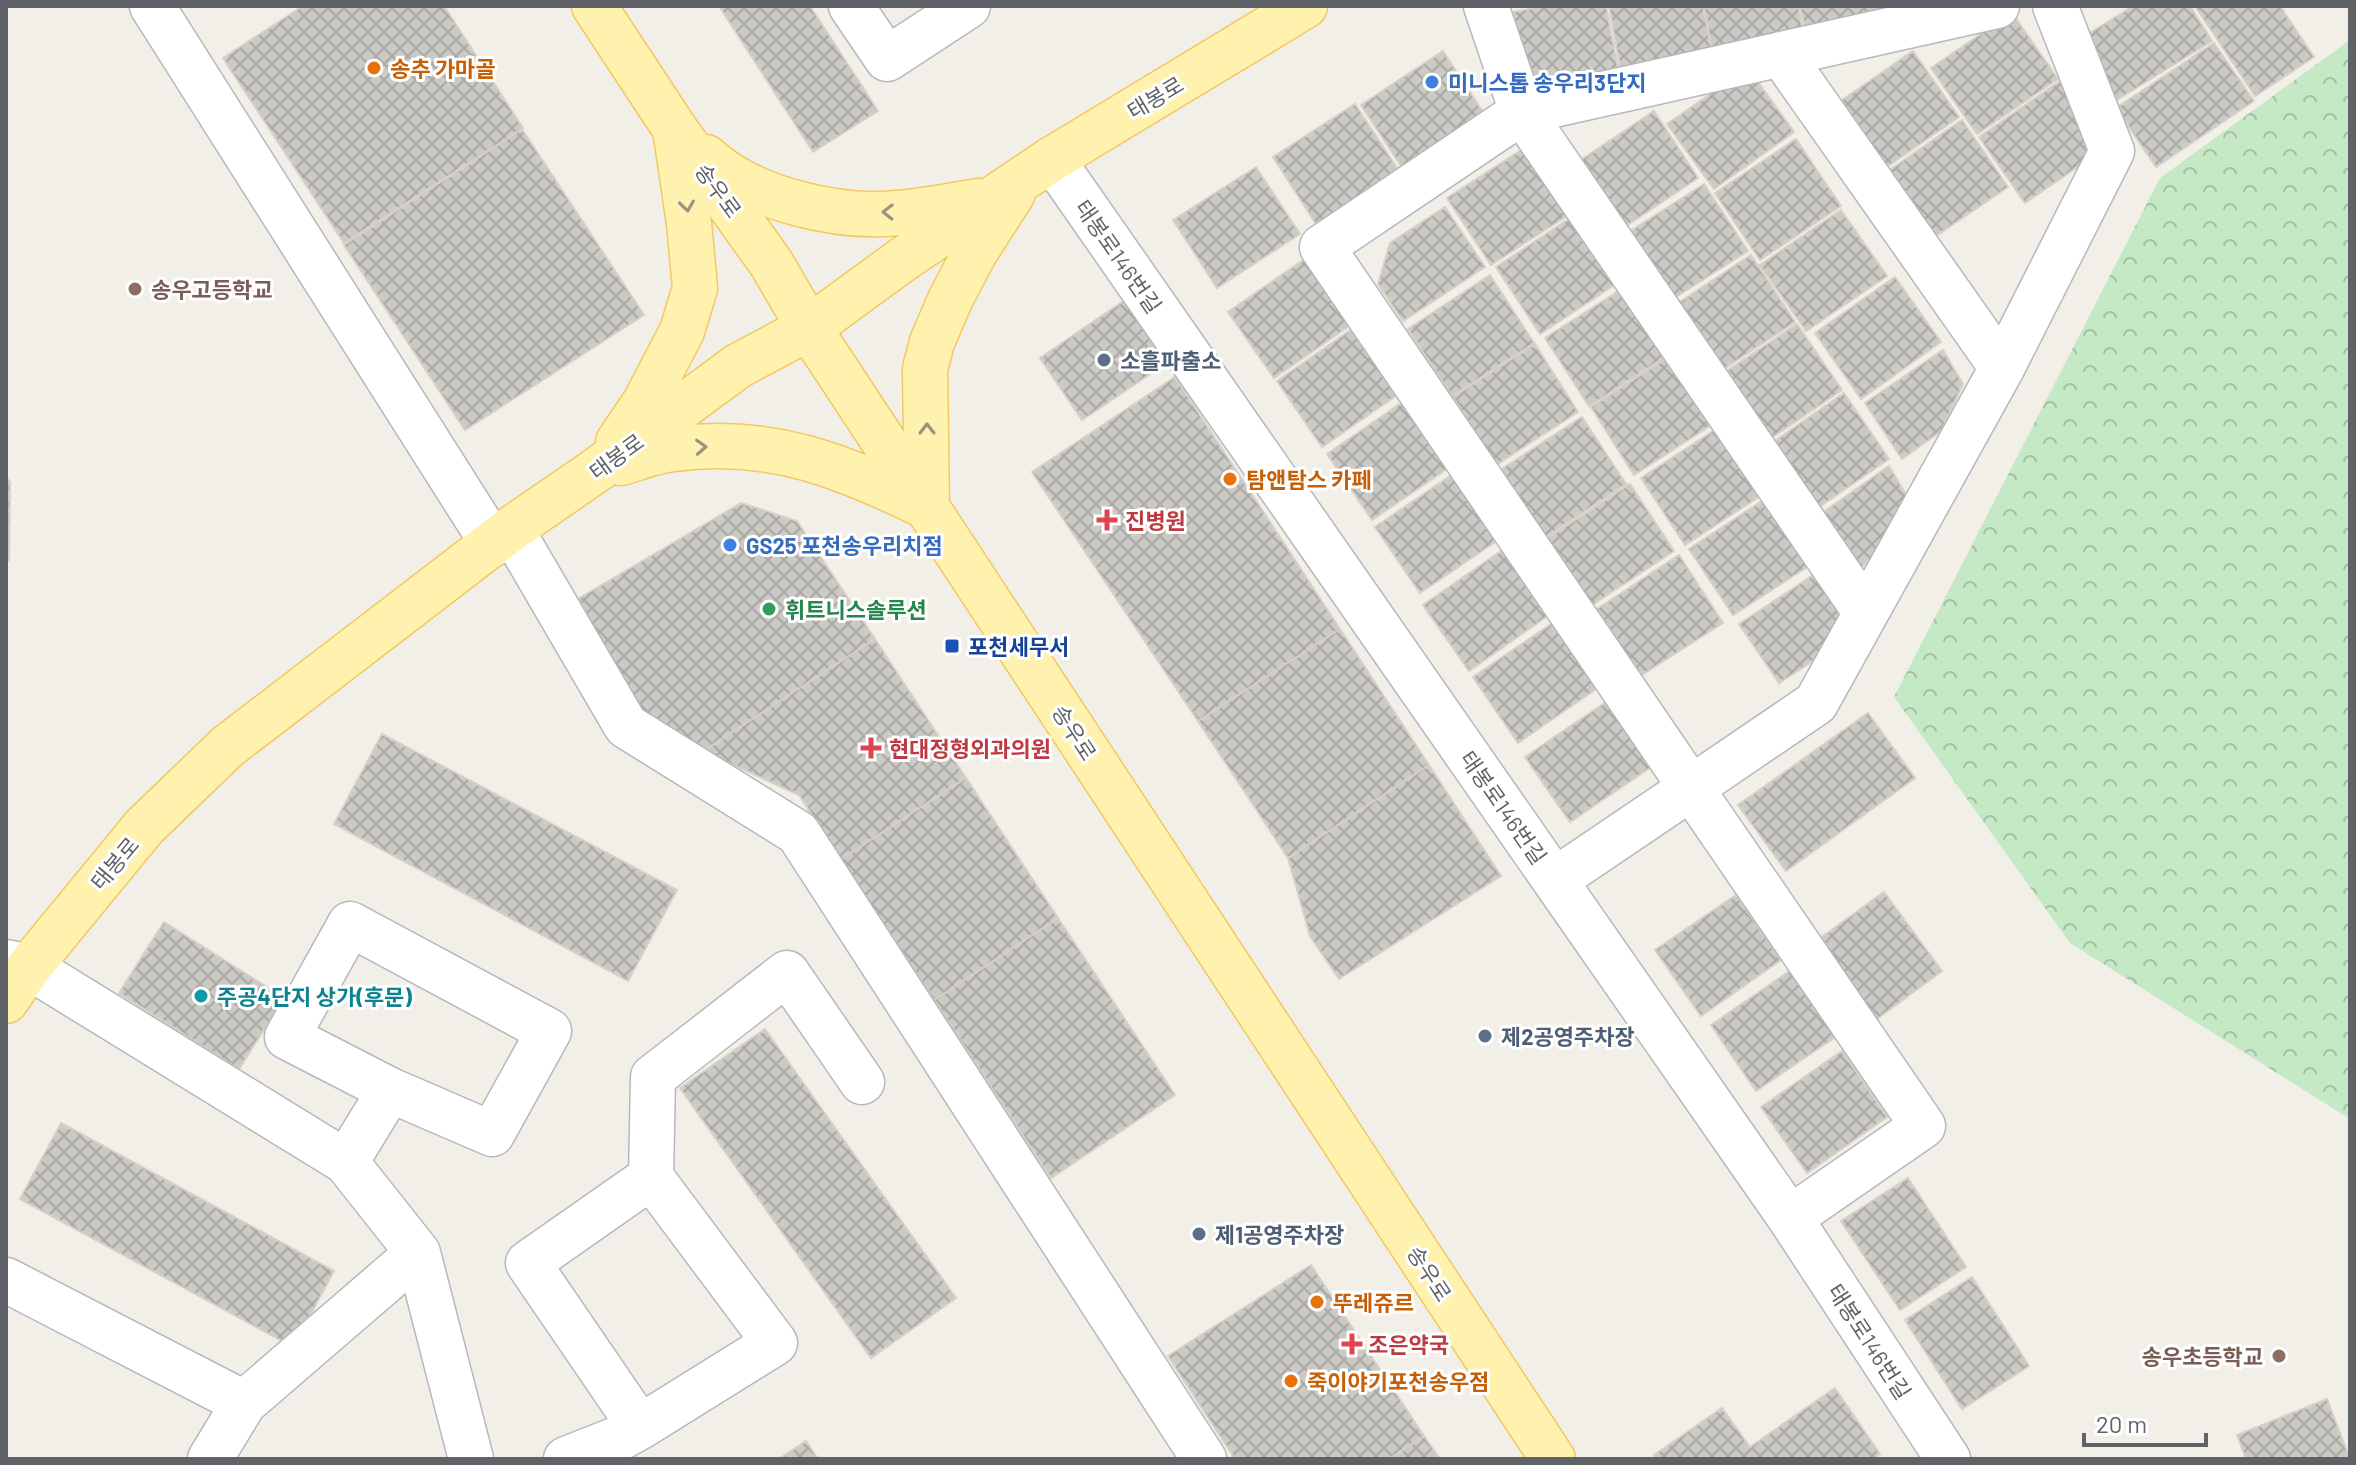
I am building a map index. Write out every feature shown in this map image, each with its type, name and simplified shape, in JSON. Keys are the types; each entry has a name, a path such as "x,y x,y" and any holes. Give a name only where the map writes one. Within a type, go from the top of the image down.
{"main road":[{"name":"송우로","path":"594,6 675,129 771,263 809,328 1553,1459"},
{"name":"태봉로","path":"14,977 144,827 227,747 502,537 738,366 809,328 1022,180 1305,6"},
{"path":"675,129 726,175 762,192 809,207 896,214 1022,180"},
{"path":"598,469 645,402 682,331 695,288 675,129"},
{"path":"598,469 673,449 720,446 787,451 862,475 927,507 925,369 932,342 974,254 1022,180"}],"street":[{"path":"152,6 626,726 798,833 1204,1459"},
{"path":"851,6 887,59 968,6"},
{"path":"1486,6 1522,112 1866,613"},
{"path":"1790,1218 1923,1126 1322,247 1522,112 1997,6"},
{"path":"1555,880 1816,703 2002,368 2112,151 2055,6"},
{"path":"1781,54 2002,368"},
{"name":"태봉로146번길","path":"1022,180 1555,880 1790,1218 1948,1459"},
{"path":"350,924 549,1031 492,1134 390,1090 287,1037 350,924"},
{"path":"566,1459 622,1437 775,1343 651,1177 653,1077 787,973 862,1082"},
{"path":"14,977 346,1162 418,1253 471,1459"},
{"path":"346,1162 390,1090"},
{"path":"640,1427 528,1263 651,1177"},
{"path":"210,1459 244,1403 418,1253"},
{"path":"6,1280 244,1403"}],"green space":[{"path":"2350,40 2350,1119 2070,943 1894,697 2160,178"}],"building":[{"path":"303,6 444,6 523,128 344,243 223,58"},
{"path":"719,6 810,6 878,111 813,152"},
{"path":"1547,6 1606,6 1619,74 1528,91 1513,12"},
{"path":"1609,6 1703,6 1712,54 1621,72"},
{"path":"1704,6 1798,6 1804,37 1713,54"},
{"path":"1800,6 1894,6 1897,17 1806,34"},
{"path":"2133,6 2190,6 2212,41 2112,103 2074,43"},
{"path":"2195,6 2280,6 2314,57 2255,96"},
{"path":"2012,13 2058,79 1977,134 1931,68"},
{"path":"2214,43 2254,101 2156,167 2116,108"},
{"path":"1443,51 1487,118 1405,172 1361,105"},
{"path":"1913,51 1959,117 1878,173 1832,107"},
{"path":"1748,68 1794,132 1714,189 1667,124"},
{"path":"2060,81 2105,148 2025,203 1979,137"},
{"path":"1355,104 1399,171 1316,224 1273,157"},
{"path":"1654,111 1698,178 1617,232 1572,166"},
{"path":"1962,120 2008,187 1927,242 1881,176"},
{"path":"522,129 644,315 465,430 344,245"},
{"path":"1796,139 1841,206 1760,260 1715,193"},
{"path":"1529,145 1573,212 1491,265 1447,198"},
{"path":"1256,167 1300,234 1217,288 1173,220"},
{"path":"1704,184 1748,251 1665,304 1621,237"},
{"path":"1445,207 1485,267 1403,321 1378,284 1390,243"},
{"path":"1841,210 1887,276 1806,331 1760,265"},
{"path":"1578,213 1622,280 1540,334 1496,267"},
{"path":"1751,255 1795,322 1713,376 1669,309"},
{"path":"1309,256 1355,322 1274,378 1228,312"},
{"path":"1490,275 1534,343 1452,396 1408,329"},
{"path":"1895,277 1941,342 1861,399 1815,333"},
{"path":"1628,285 1671,353 1589,406 1545,338"},
{"name":"소흘파출소","path":"1125,300 1168,362 1082,420 1040,358"},
{"path":"1797,324 1842,390 1761,445 1716,378"},
{"path":"1358,325 1403,391 1322,447 1277,381"},
{"path":"1535,344 1578,412 1496,465 1453,397"},
{"path":"1943,350 1963,384 1941,431 1902,459 1865,403"},
{"path":"1673,354 1716,422 1634,475 1591,407"},
{"path":"1175,377 1340,629 1198,721 1032,472"},
{"path":"1844,393 1889,459 1809,514 1763,449"},
{"path":"1407,399 1453,465 1372,520 1327,454"},
{"path":"1582,417 1626,484 1544,538 1500,470"},
{"path":"1724,424 1768,491 1685,545 1641,478"},
{"path":"1889,466 1910,501 1888,547 1849,576 1812,520"},
{"path":"1456,472 1501,538 1420,593 1375,527"},
{"path":"6,477 10,482 9,560 6,563"},
{"path":"1630,484 1674,551 1592,605 1548,538"},
{"path":"1771,495 1815,562 1733,615 1689,549"},
{"path":"741,503 797,521 875,639 703,751 634,710 571,603"},
{"path":"1504,549 1549,615 1469,671 1423,605"},
{"path":"1679,555 1723,623 1640,676 1597,609"},
{"path":"1821,570 1845,607 1834,647 1779,683 1739,624"},
{"path":"1554,622 1599,687 1518,743 1473,677"},
{"path":"1340,629 1429,765 1288,858 1198,721"},
{"path":"875,639 966,778 841,859 799,795 703,751"},
{"path":"1606,702 1651,767 1570,822 1525,757"},
{"path":"1868,713 1915,778 1786,871 1738,805"},
{"path":"382,734 677,890 628,981 334,824"},
{"path":"1429,765 1501,876 1339,979 1310,936 1288,858"},
{"path":"966,778 1058,918 934,1000 841,859"},
{"path":"1884,892 1942,971 1877,1019 1819,939"},
{"path":"1736,895 1781,960 1701,1016 1655,950"},
{"path":"1058,918 1175,1095 1051,1178 934,1000"},
{"name":"주공4단지 상가(후문)","path":"164,922 284,998 239,1069 119,993"},
{"path":"1791,970 1837,1036 1756,1091 1711,1025"},
{"path":"765,1029 956,1298 871,1358 680,1088"},
{"path":"1842,1051 1887,1117 1807,1173 1761,1107"},
{"path":"61,1123 334,1271 293,1347 20,1199"},
{"path":"1908,1178 1966,1267 1900,1310 1841,1221"},
{"path":"1311,1265 1424,1436 1389,1459 1235,1459 1168,1356"},
{"path":"1972,1277 2029,1366 1962,1409 1905,1320"},
{"path":"1835,1388 1880,1454 1873,1459 1657,1459 1654,1455 1722,1408 1750,1447"},
{"path":"2327,1399 2350,1459 2246,1459 2237,1435"},
{"path":"1424,1436 1440,1459 1389,1459"},
{"path":"806,1441 818,1459 779,1459"}],"place":[{"name":"송추 가마골","path":"374,68"},
{"name":"미니스톱 송우리3단지","path":"1432,82"},
{"name":"송우고등학교","path":"135,289"},
{"name":"소흘파출소","path":"1104,360"},
{"name":"탐앤탐스 카페","path":"1230,479"},
{"name":"진병원","path":"1107,520"},
{"name":"GS25 포천송우리치점","path":"730,545"},
{"name":"휘트니스솔루션","path":"769,609"},
{"name":"포천세무서","path":"952,646"},
{"name":"현대정형외과의원","path":"871,748"},
{"name":"주공4단지 상가(후문)","path":"201,996"},
{"name":"제2공영주차장","path":"1485,1036"},
{"name":"제1공영주차장","path":"1199,1234"},
{"name":"뚜레쥬르","path":"1317,1302"},
{"name":"조은약국","path":"1352,1344"},
{"name":"송우초등학교","path":"2279,1356"},
{"name":"죽이야기포천송우점","path":"1291,1381"}]}
